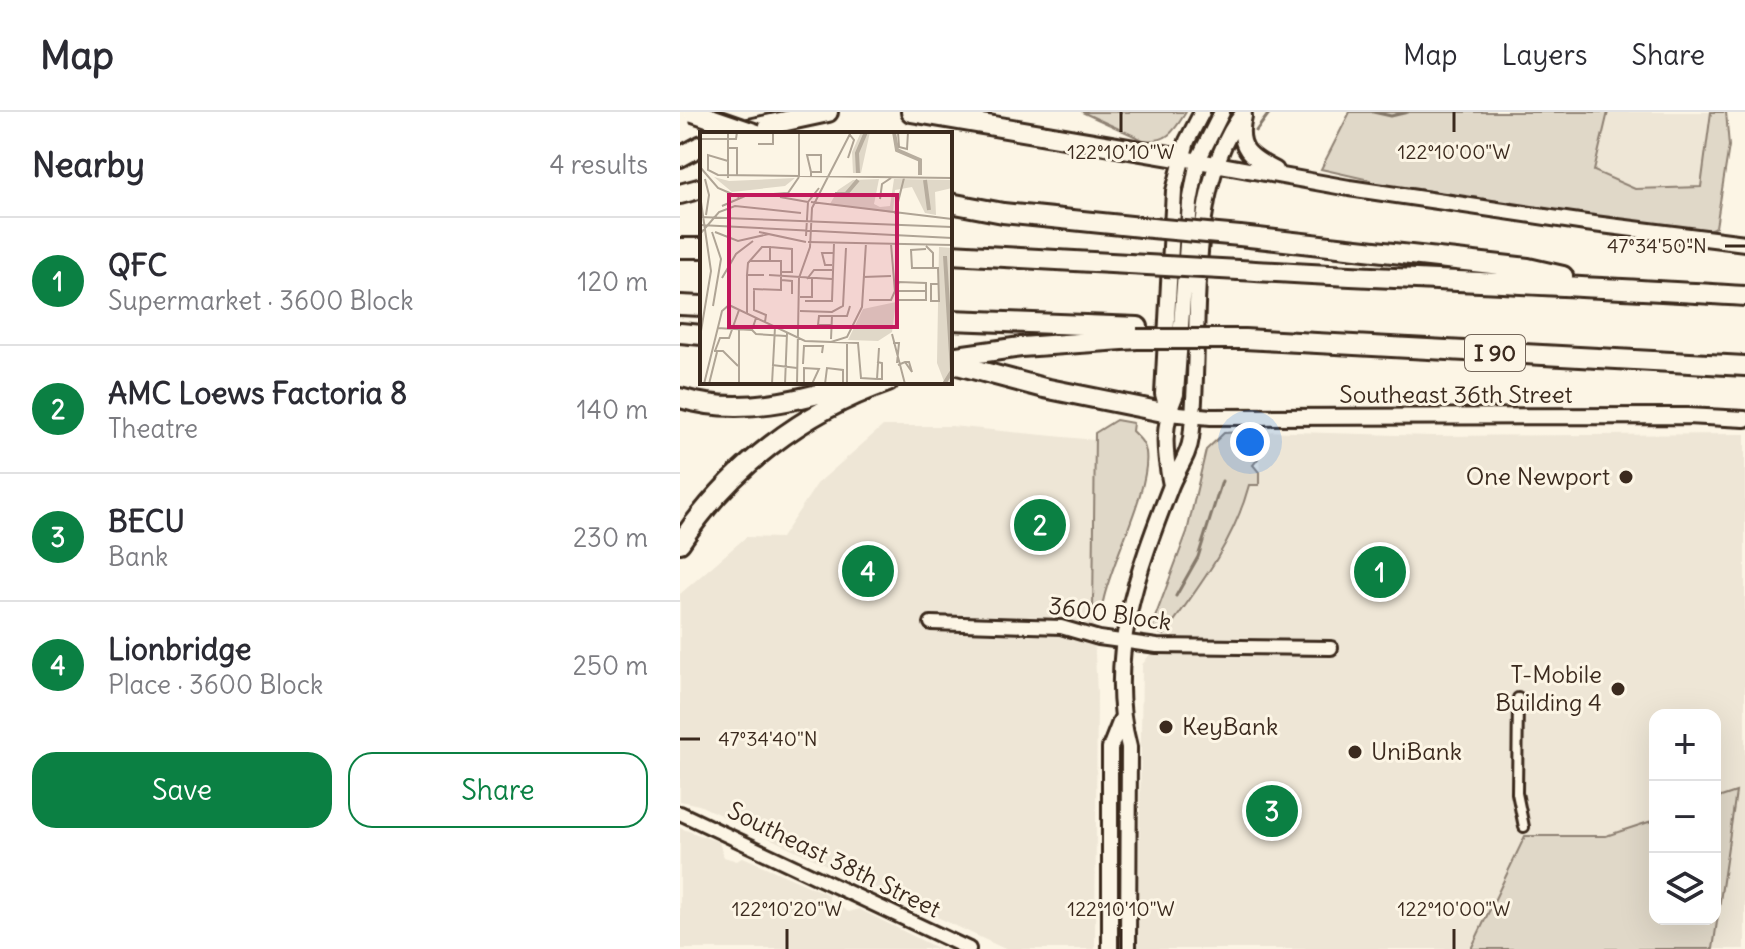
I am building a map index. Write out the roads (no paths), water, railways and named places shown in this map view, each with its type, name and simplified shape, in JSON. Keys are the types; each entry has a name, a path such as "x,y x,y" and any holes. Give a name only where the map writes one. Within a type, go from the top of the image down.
{"highway":[{"path":"693,112 751,132"},
{"path":"734,132 828,112"},
{"path":"911,112 1190,159"},
{"path":"680,157 700,146"},
{"path":"680,194 700,189"},
{"path":"952,195 1055,219"},
{"path":"952,203 1055,219 1528,268 1604,287"},
{"path":"952,254 1745,296"},
{"path":"680,305 700,306"},
{"path":"952,320 1138,333"},
{"path":"680,333 700,335"},
{"path":"954,359 1138,333"},
{"name":"I 90","path":"1138,333 1745,366"},
{"path":"954,359 1044,388 1168,413"},
{"path":"680,398 714,406 756,406 786,402 854,384"},
{"path":"680,543 721,489 766,447 842,401 883,384"}],"main road":[{"path":"1190,159 1187,141 1202,112"},
{"path":"1171,485 1165,454 1168,413 1163,394 1172,212 1190,159 1222,112"},
{"path":"1128,949 1129,747 1121,720 1122,642 1130,604 1171,485 1191,440 1207,194 1226,139 1245,112"},
{"path":"1245,112 1240,131 1248,151 1291,177"},
{"path":"1190,159 1586,223 1745,243"},
{"name":"Southeast 36th Street","path":"1168,413 1745,419"},
{"path":"1110,949 1110,748 1121,720"}],"street":[{"name":"3600 Block","path":"931,623 1061,627 1099,638 1157,646 1331,648"},
{"path":"1518,698 1517,793 1524,827"},
{"name":"Southeast 38th Street","path":"680,813 969,949"}],"waterway":[{"path":"1256,131 1270,112"},
{"path":"1373,112 1391,116 1408,112"},
{"path":"1176,596 1198,557 1222,481"}],"place":[{"name":"One Newport","path":"1626,477"},
{"name":"AMC Loews Factoria 8","path":"1040,525"},
{"name":"Lionbridge","path":"868,571"},
{"name":"QFC","path":"1380,572"},
{"name":"T-Mobile Building 4","path":"1618,689"},
{"name":"KeyBank","path":"1166,727"},
{"name":"UniBank","path":"1355,752"},
{"name":"BECU","path":"1272,811"}]}
